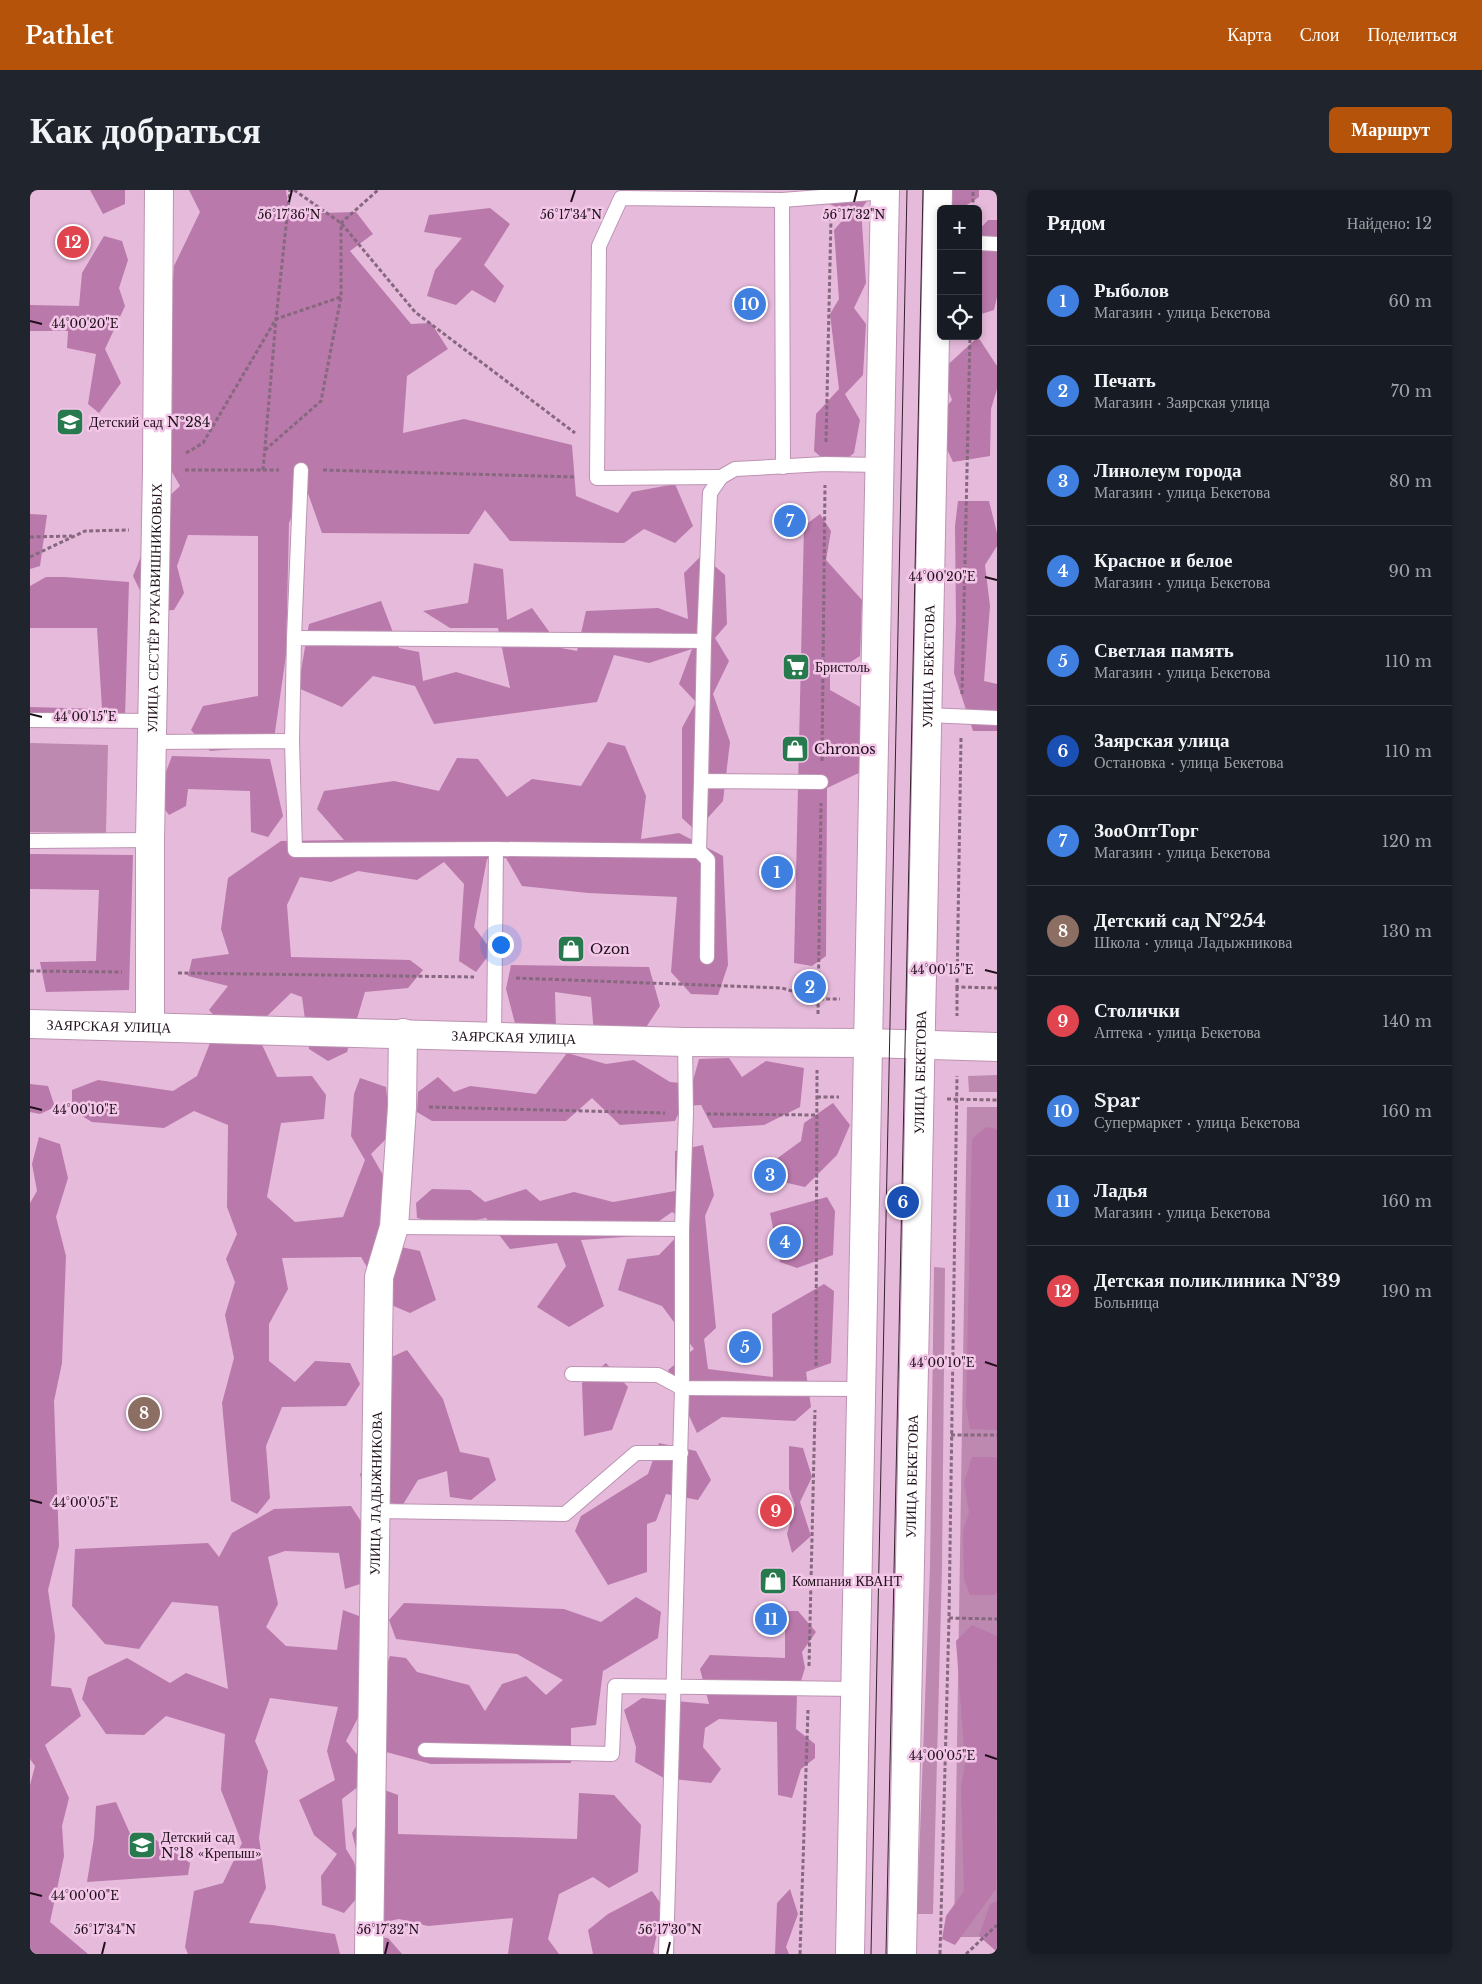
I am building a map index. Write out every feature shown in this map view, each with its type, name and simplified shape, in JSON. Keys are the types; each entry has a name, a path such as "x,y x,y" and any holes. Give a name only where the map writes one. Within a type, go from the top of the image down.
{"main road":[{"name":"УЛИЦА СЕСТЁР РУКАВИШНИКОВЫХ","path":"150,1026 150,840 157,470 159,190"},
{"name":"УЛИЦА БЕКЕТОВА","path":"938,190 938,205"},
{"path":"850,1954 885,191"},
{"name":"УЛИЦА БЕКЕТОВА","path":"902,1954 927,715 939,250"},
{"name":"ЗАЯРСКАЯ УЛИЦА","path":"30,1024 150,1026 494,1038 868,1043 997,1047"},
{"name":"УЛИЦА ЛАДЫЖНИКОВА","path":"370,1954 379,1277 394,1227 402,1107 403,1034"}],"lane":[{"path":"721,477 597,478 599,246 621,198 782,200 885,191"},
{"path":"782,200 783,468"},
{"path":"982,243 997,244"},
{"path":"699,851 710,493 721,477 735,469 783,468 825,464 880,465"},
{"path":"300,470 292,740 295,850 699,851 708,860 707,957"},
{"path":"294,638 704,641"},
{"path":"927,715 997,718"},
{"path":"30,720 152,732 292,740"},
{"path":"701,781 821,782"},
{"path":"30,841 150,840"},
{"path":"494,1038 496,849"},
{"path":"666,1954 682,1388 682,1229 686,1113 686,1042"},
{"path":"394,1227 682,1229"},
{"path":"572,1374 658,1375 682,1388 860,1389"},
{"path":"377,1511 565,1514 636,1453 680,1454"},
{"path":"425,1750 612,1754 615,1686 856,1689"}],"path":[{"path":"263,470 276,319 292,190 341,224 415,312 597,450"},
{"path":"265,450 321,401 341,296 341,224 378,190"},
{"path":"973,190 973,205"},
{"path":"818,1022 825,464 831,196"},
{"path":"157,470 204,443 276,319 341,296"},
{"path":"957,1022 970,340"},
{"path":"157,470 300,470 597,478"},
{"path":"30,557 85,531 156,529"},
{"path":"30,537 75,536"},
{"path":"30,971 494,977 782,988 819,999 849,999"},
{"path":"957,987 997,988"},
{"path":"800,1954 809,1689 816,1388 816,1115 818,1062"},
{"path":"940,1954 949,1618 957,1076"},
{"path":"817,1097 845,1097"},
{"path":"943,1099 997,1100"},
{"path":"402,1107 816,1115"},
{"path":"951,1435 997,1436"},
{"path":"949,1618 997,1619"},
{"path":"966,1954 997,1925"}],"shaded area":[{"path":"90,190 125,190 125,204 103,214"},
{"path":"189,190 286,190 289,214 356,212 373,234 350,251 411,324 431,323 448,349 407,376 403,433 464,419 572,445 576,496 618,513 632,492 675,484 693,526 675,543 644,529 624,543 510,541 485,510 469,534 322,533 305,485 289,523 286,655 273,746 210,751 191,730 203,706 258,696 258,536 188,535 177,566 184,593 174,610 150,611 133,576 163,502 180,486 161,453 174,266 200,212"},
{"path":"876,190 861,209 866,283 854,308 866,324 863,375 845,394 860,420 854,453 835,469 814,451 816,414 839,389 830,314 839,299 834,230 849,213 821,200"},
{"path":"939,190 979,190 979,197 966,205 947,205 939,201"},
{"path":"490,208 510,224 484,265 504,286 495,303 472,290 456,305 427,296 435,270 462,238 424,232 429,215"},
{"path":"988,220 997,220 997,297 994,310 982,314 982,250 982,227"},
{"path":"104,236 122,241 128,260 119,288 125,306 105,349 121,383 99,413 88,404 96,354 67,348 68,331 30,331 30,305 79,306 82,273"},
{"path":"975,340 980,340 997,366 997,389 991,409 990,456 953,462 934,422 952,400 941,371"},
{"path":"958,501 989,501 997,533 997,546 985,565 990,606 984,681 997,684 997,731 973,731 954,673 956,621 955,526"},
{"path":"30,514 47,515 40,566 30,569"},
{"path":"820,514 831,531 826,560 862,600 860,656 830,675 830,690 862,708 861,772 827,788 826,956 812,966 794,963 804,526"},
{"path":"702,555 725,575 727,624 715,638 729,661 713,694 730,742 723,801 696,831 682,818 682,728 696,702 679,684 692,649 649,663 614,655 597,702 434,724 415,686 373,676 342,707 298,688 309,624 381,601 399,648 419,652 423,681 456,672 510,688 498,628 450,628 423,611 468,603 474,563 503,569 507,620 532,608 561,648 577,651 586,611 658,608 688,619 684,573"},
{"path":"46,577 129,582 125,718 30,718 30,707 102,709 97,628 30,628 30,586"},
{"path":"608,742 625,746 646,796 641,839 679,833 723,856 728,965 718,995 691,994 671,972 677,897 588,893 522,886 506,858 487,859 474,927 492,951 476,972 459,961 464,884 444,862 417,880 358,871 331,882 300,877 287,905 291,957 410,960 423,970 408,988 365,992 347,1052 328,1061 309,1049 302,997 291,993 261,1022 222,1024 209,1010 228,986 188,976 192,959 229,954 221,929 228,878 281,841 344,840 317,809 324,791 394,781 439,791 457,758 478,759 507,797 532,779 581,786"},
{"path":"30,743 108,745 106,833 30,832"},
{"path":"172,756 270,759 283,816 268,837 251,832 250,791 188,789 186,806 169,815 156,798"},
{"path":"30,854 133,855 129,990 46,992 40,962 96,961 99,890 30,889"},
{"path":"511,965 649,967 660,1006 641,1035 594,1034 591,997 555,992 556,1029 517,1031 506,989"},
{"path":"257,1034 277,1077 312,1076 326,1095 324,1119 281,1123 267,1197 295,1222 343,1217 365,1160 351,1136 354,1094 360,1078 386,1087 391,1134 371,1154 387,1182 377,1242 420,1251 436,1300 410,1313 389,1304 361,1257 282,1258 288,1289 269,1324 269,1361 295,1382 315,1361 350,1363 360,1384 346,1406 282,1407 266,1446 270,1498 257,1514 231,1501 222,1403 234,1358 225,1315 235,1282 226,1259 237,1234 227,1207 228,1125 194,1111 164,1128 92,1122 72,1110 72,1090 98,1080 173,1091 197,1076 212,1038"},
{"path":"567,1053 606,1064 634,1060 670,1082 692,1084 699,1059 729,1058 742,1077 766,1061 804,1068 800,1107 764,1125 713,1128 701,1105 682,1106 675,1121 620,1125 592,1098 566,1121 432,1121 417,1112 418,1092 438,1077 454,1092 470,1086 536,1094"},
{"path":"997,1075 997,1092 969,1092 968,1076"},
{"path":"30,1084 48,1086 55,1107 40,1114 30,1112"},
{"path":"833,1103 850,1125 837,1155 805,1187 783,1182 775,1160 801,1141 804,1123"},
{"path":"967,1107 997,1107 997,1937 954,1937"},
{"path":"986,1127 997,1129 997,1430 970,1429 966,1405 972,1139"},
{"path":"39,1137 60,1144 68,1178 56,1217 66,1256 62,1363 54,1401 59,1546 48,1590 55,1636 51,1686 71,1688 81,1716 45,1745 69,1798 62,1826 64,1856 50,1922 88,1954 30,1954 30,1785 35,1766 30,1759 30,1203 37,1191 32,1164"},
{"path":"703,1145 714,1195 705,1216 716,1328 704,1339 708,1369 773,1377 772,1314 824,1284 834,1291 831,1363 806,1372 811,1407 795,1421 722,1417 697,1433 668,1370 694,1349 662,1306 618,1290 627,1259 659,1255 690,1223 672,1212 638,1236 581,1240 604,1306 569,1327 537,1307 566,1266 557,1243 510,1249 486,1218 448,1225 417,1218 416,1203 432,1189 470,1190 485,1202 526,1189 540,1201 574,1192 613,1202 675,1191 675,1151"},
{"path":"827,1197 835,1211 833,1255 797,1268 780,1262 770,1213"},
{"path":"934,1267 945,1268 942,1567 933,1914 917,1914 930,1566"},
{"path":"407,1350 443,1399 460,1452 489,1458 496,1480 471,1500 450,1497 447,1471 418,1480 402,1506 365,1495 360,1474 390,1440 385,1360"},
{"path":"606,1363 628,1387 612,1430 584,1436 582,1383"},
{"path":"659,1443 696,1451 711,1480 698,1500 666,1494 656,1521 647,1524 647,1572 608,1585 575,1531 581,1516 648,1474"},
{"path":"789,1446 803,1448 812,1477 800,1502 811,1536 792,1553 787,1534 795,1505 789,1489"},
{"path":"972,1457 995,1457 997,1459 997,1592 995,1595 970,1595 964,1579 963,1531 969,1512 964,1483"},
{"path":"351,1506 375,1543 363,1583 345,1589 339,1553 285,1551 268,1557 278,1604 266,1627 286,1646 337,1650 343,1610 359,1616 363,1708 346,1741 360,1758 363,1783 342,1799 346,1849 354,1862 362,1892 344,1913 322,1905 321,1876 337,1854 314,1835 299,1800 335,1780 327,1751 338,1707 270,1698 255,1741 268,1771 259,1838 266,1888 249,1923 335,1934 340,1954 188,1954 185,1947 194,1891 223,1883 242,1843 221,1790 225,1734 166,1716 144,1735 106,1734 82,1699 88,1677 127,1658 170,1683 186,1673 228,1689 218,1606 172,1602 139,1649 105,1644 72,1606 75,1549 208,1543 219,1557 232,1533 274,1509"},
{"path":"636,1597 661,1612 658,1638 603,1671 596,1725 571,1728 571,1763 431,1764 386,1752 372,1705 390,1656 406,1658 417,1672 469,1685 485,1711 502,1684 526,1676 546,1695 563,1680 517,1654 396,1639 389,1620 404,1603 564,1609 601,1622"},
{"path":"785,1611 798,1611 816,1632 802,1652 805,1668 797,1694 796,1729 815,1744 815,1758 801,1769 792,1798 778,1795 777,1722 719,1719 705,1728 703,1747 721,1769 711,1783 664,1778 635,1762 636,1747 624,1710 642,1698 709,1704 700,1669 710,1655 785,1658"},
{"path":"972,1625 997,1636 996,1889 955,1945 942,1939 946,1916 964,1891 961,1788 965,1763 956,1641"},
{"path":"379,1788 398,1795 398,1834 577,1839 579,1793 614,1795 641,1825 638,1872 609,1888 593,1877 559,1894 548,1939 559,1954 508,1954 513,1918 428,1926 399,1919 375,1924 352,1833"},
{"path":"116,1802 132,1838 156,1840 190,1863 188,1875 87,1882 94,1838 96,1806"},
{"path":"790,1889 798,1914 786,1947 789,1954 775,1954 777,1903"},
{"path":"652,1891 663,1907 653,1952 655,1954 593,1954 588,1930 608,1914"},
{"path":"997,1901 997,1952 979,1936 990,1904"},
{"path":"360,1936 388,1938 402,1954 355,1954"}],"tram line":[{"path":"871,1954 907,190"},
{"path":"886,1954 923,190"}],"place":[{"name":"Детская поликлиника №39","path":"73,242"},
{"name":"Spar","path":"750,304"},
{"name":"Детский сад №284","path":"70,422"},
{"name":"ЗооОптТорг","path":"790,521"},
{"name":"Бристоль","path":"796,667"},
{"name":"Chronos","path":"795,749"},
{"name":"Рыболов","path":"777,872"},
{"name":"Ozon","path":"571,949"},
{"name":"Печать","path":"810,987"},
{"name":"Линолеум города","path":"770,1175"},
{"name":"Заярская улица","path":"903,1202"},
{"name":"Красное и белое","path":"785,1242"},
{"name":"Светлая память","path":"745,1347"},
{"name":"Детский сад №254","path":"144,1413"},
{"name":"Столички","path":"776,1511"},
{"name":"Компания КВАНТ","path":"773,1581"},
{"name":"Ладья","path":"771,1619"},
{"name":"Детский сад №18 «Крепыш»","path":"142,1845"}]}
